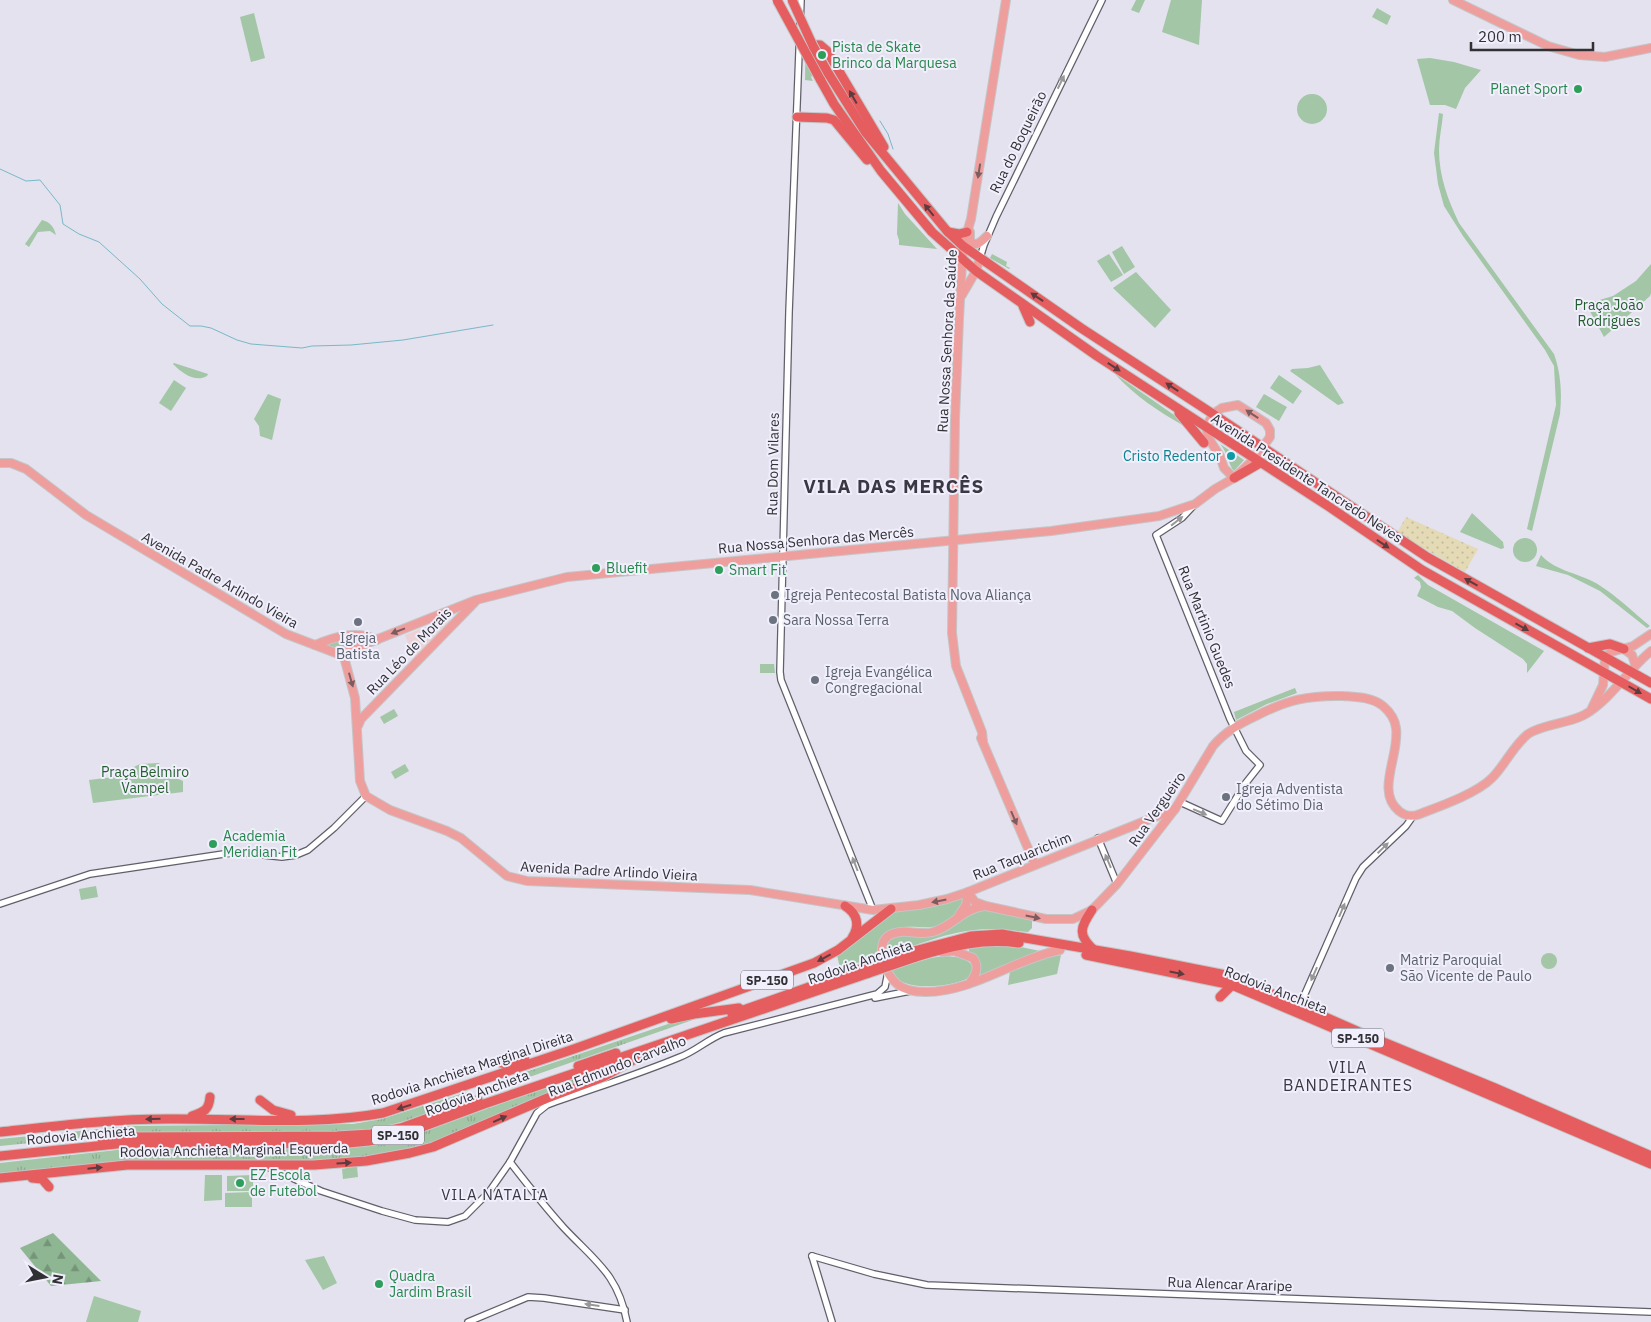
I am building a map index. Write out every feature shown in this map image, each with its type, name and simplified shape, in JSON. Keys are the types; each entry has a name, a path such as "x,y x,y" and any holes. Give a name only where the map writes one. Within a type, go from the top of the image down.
{"highway":[{"path":"778,0 834,104 881,171"},
{"path":"792,0 813,46 828,73 866,133 896,170"},
{"path":"800,46 818,45 827,51 896,170"},
{"path":"796,118 827,118 834,120 870,163 881,171"},
{"name":"Avenida Presidente Tancredo Neves","path":"896,170 947,231 963,246 1081,328 1427,557 1605,658 1632,668 1651,683"},
{"name":"Avenida Presidente Tancredo Neves","path":"881,171 932,232 976,271 1021,304 1172,406 1328,506 1422,570 1651,699"},
{"path":"947,231 959,234 967,232"},
{"path":"1021,304 1030,322"},
{"path":"1172,406 1204,443"},
{"path":"1234,478 1257,461"},
{"path":"1588,648 1610,644 1624,649"},
{"path":"845,906 852,912 856,920 857,929 851,940"},
{"name":"Rodovia Anchieta Marginal Direita","path":"0,1132 123,1120 321,1119 358,1117 383,1113 574,1050 814,963 838,950 891,909"},
{"path":"1092,910 1082,926 1082,932 1086,943 1095,951"},
{"name":"Rodovia Anchieta","path":"0,1156 126,1143 338,1144 369,1141 403,1134 951,940 990,934 1015,936 1226,974 1651,1156"},
{"name":"Rodovia Anchieta","path":"915,954 996,940 1060,950 1232,985 1651,1164"},
{"name":"Rodovia Anchieta","path":"0,1150 123,1137 291,1137 371,1134 401,1128 750,1008 868,970"},
{"path":"1220,997 1232,985"},
{"path":"632,1029 694,1014 750,1008"},
{"name":"Rodovia Anchieta Marginal Esquerda","path":"0,1178 127,1164 314,1165 366,1161 410,1153 433,1146 603,1077 655,1046"},
{"path":"479,1082 484,1076 496,1070 500,1063 508,1065 548,1052 574,1050"},
{"path":"186,1119 206,1110 209,1106 210,1096"},
{"path":"260,1100 267,1107 281,1113 321,1119"},
{"path":"12,1177 39,1178 44,1180 50,1187 52,1178 62,1171"}],"main road":[{"name":"Rua Nossa Senhora da Saúde","path":"1006,0 971,218 963,246 956,391 952,597 949,625 951,660 963,695 1035,865"},
{"path":"1453,0 1548,46 1579,55 1605,57 1651,48"},
{"path":"971,218 970,242 978,244 987,236"},
{"name":"Rua do Boqueirão","path":"961,296 976,271 980,258"},
{"path":"1234,478 1224,468 1209,438 1206,427 1213,414 1222,408 1238,405 1266,424 1270,430 1270,437 1257,461"},
{"name":"Avenida Padre Arlindo Vieira","path":"0,462 11,463 26,469 86,515 286,634 336,652"},
{"path":"1215,489 1222,481 1224,468"},
{"name":"Rua Nossa Senhora das Mercês","path":"336,652 346,654 476,600 578,575 1051,531 1144,519 1195,504 1234,478"},
{"name":"Rua Léo de Morais","path":"366,796 360,781 359,715 476,600"},
{"path":"456,608 460,614 459,618"},
{"path":"1590,712 1603,685 1605,658 1611,652 1637,644 1651,634"},
{"path":"315,645 342,636 363,635 377,640"},
{"path":"1637,644 1637,652 1640,655 1649,652"},
{"path":"1624,649 1632,655 1632,668"},
{"name":"Rua Vergueiro","path":"986,906 1046,919 1073,919 1092,910 1117,884 1178,806 1213,746 1220,738 1234,727 1272,707 1292,700 1320,696 1355,696 1377,702 1394,720 1396,739 1388,792 1394,806 1408,816 1412,816 1486,783 1520,742 1530,733 1590,712 1649,652"},
{"path":"346,654 359,715"},
{"name":"Rua Vergueiro","path":"1345,697 1375,706 1385,714 1389,721 1392,739 1384,784 1384,798 1387,804 1395,813 1403,818 1410,819 1421,816 1431,809"},
{"name":"Avenida Padre Arlindo Vieira","path":"366,796 390,810 447,831 460,838 507,876 514,879 750,890 873,910"},
{"name":"Rua Taquarichim","path":"873,910 891,909 947,899 968,892 1178,806"},
{"path":"968,892 973,900 986,906"},
{"path":"958,917 966,905 968,892"},
{"path":"915,991 897,984 888,972 882,952 885,939 902,932 934,932 971,910 986,906"},
{"name":"Rua Edmundo Carvalho","path":"915,991 940,991 970,982 1025,960 1060,950"},
{"path":"928,953 954,952 973,958 977,964 977,971 970,982"}],"street":[{"name":"Rua Dom Vilares","path":"802,0 796,118 780,680 873,910"},
{"name":"Rua do Boqueirão","path":"980,258 987,236 1102,0"},
{"name":"Rua Martinio Guedes","path":"1178,806 1222,821 1245,784 1260,765 1246,751 1234,727 1156,535 1182,518 1195,504"},
{"path":"0,904 81,876 98,873 237,852 296,856 308,850 334,828 366,796"},
{"path":"1300,1005 1360,871 1406,826 1410,819"},
{"path":"1098,838 1117,884"},
{"name":"Rua Edmundo Carvalho","path":"853,1002 881,991 886,985 888,972"},
{"name":"Rua Edmundo Carvalho","path":"243,1165 271,1168 321,1191 415,1220 448,1222 465,1216 489,1192 510,1162 538,1113 547,1105 662,1065 688,1054 724,1033 853,1002 915,991"},
{"path":"510,1162 564,1228 606,1272 619,1292 627,1322"},
{"path":"296,1180 290,1173 291,1169 314,1165"},
{"name":"Rua Alencar Araripe","path":"832,1322 812,1256 874,1274 927,1286 1651,1312"},
{"path":"468,1322 528,1297 625,1310"}],"shaded area":[{"path":"449,618 451,622 414,658 405,635"}],"green space":[{"path":"1136,0 1145,0 1139,13 1131,10"},
{"path":"1171,0 1202,0 1199,45 1162,32"},
{"path":"1377,8 1391,16 1387,25 1372,17"},
{"path":"254,13 265,58 251,62 240,17"},
{"path":"812,51 822,54 828,62 811,77 813,81 805,80 806,61"},
{"path":"1430,58 1454,62 1481,70 1465,88 1456,109 1445,105 1430,105 1417,59"},
{"path":"1312,94 1318,95 1326,103 1326,115 1318,123 1312,124 1306,123 1298,115 1297,109 1298,103 1306,95"},
{"path":"1439,113 1443,114 1439,146 1442,178 1459,223 1554,354 1560,376 1560,414 1532,531 1527,529 1556,405 1554,366 1545,350 1463,236 1444,206 1438,184 1434,153"},
{"path":"898,203 905,214 937,249 899,245 897,234"},
{"path":"42,220 51,225 56,235 50,231 38,232 29,247 25,244"},
{"path":"1122,246 1135,267 1124,274 1112,252"},
{"path":"992,254 1007,262 1006,266 1010,268 1009,269 990,258"},
{"path":"1109,254 1123,275 1111,282 1097,261"},
{"name":"Praça João Rodrigues","path":"1651,264 1650,296 1604,337 1586,304 1613,296 1636,281"},
{"path":"1136,272 1171,310 1155,328 1113,288"},
{"path":"174,363 208,374 202,378 193,378 180,371"},
{"path":"1320,365 1344,403 1338,405 1290,371 1292,369"},
{"path":"1115,374 1174,415 1184,426 1147,403"},
{"path":"1279,375 1302,391 1293,404 1270,388"},
{"path":"174,380 186,388 171,411 159,403"},
{"path":"268,394 281,399 272,440 260,436 259,426 254,419"},
{"path":"1264,394 1287,407 1279,421 1256,407"},
{"path":"1220,444 1244,460 1234,471 1225,451"},
{"path":"1472,513 1503,542 1504,548 1501,549 1460,532"},
{"path":"1525,538 1533,542 1537,550 1533,558 1525,562 1517,558 1513,550 1517,542"},
{"path":"1541,555 1561,569 1592,581 1606,589 1650,626 1647,628 1600,591 1568,575 1536,566"},
{"path":"1418,575 1428,585 1544,651 1527,673 1527,664 1523,659 1452,611 1438,607 1417,596 1421,587 1420,582 1414,578"},
{"path":"347,639 369,639 342,648 325,645"},
{"path":"760,664 774,664 775,673 760,673"},
{"path":"1295,688 1297,693 1267,704 1236,720 1234,712"},
{"path":"394,709 398,716 384,724 380,717"},
{"name":"Praça Belmiro Vampel","path":"159,763 165,773 183,781 183,792 93,803 89,780 113,777 140,764"},
{"path":"405,764 409,771 395,779 391,772"},
{"path":"96,886 98,897 81,900 79,889"},
{"path":"965,898 961,908 948,921 931,927 907,927 888,932 880,956 840,968 837,955 891,911 914,909"},
{"path":"981,909 991,909 1028,918 1032,921 1032,928 1028,932 993,929 966,931 927,941 888,955 886,948 890,939 904,935 934,935 958,919"},
{"path":"1011,945 1040,951 979,977 980,969 975,957 969,952 969,946"},
{"path":"1549,953 1555,955 1557,961 1555,967 1549,969 1543,967 1541,961 1543,955"},
{"path":"1061,955 1057,974 1008,985 1010,971 1044,957"},
{"path":"944,956 968,961 974,967 974,974 952,984 924,986 902,982 890,970 931,958"},
{"path":"704,1016 501,1087 499,1081 680,1020"},
{"path":"608,1065 606,1073 431,1144 368,1157 338,1160 161,1161 0,1176 0,1163 126,1149 323,1149 376,1145 420,1133"},
{"path":"467,1092 435,1111 371,1130 342,1133 284,1132 111,1135 0,1146 0,1139 130,1126 353,1124 382,1119"},
{"path":"357,1166 358,1177 343,1179 342,1169"},
{"path":"205,1175 222,1175 222,1200 204,1201"},
{"name":"EZ Escola de Futebol","path":"253,1175 253,1191 227,1191 227,1176"},
{"path":"252,1192 252,1207 225,1207 225,1193"},
{"path":"53,1233 101,1281 51,1286 20,1248"},
{"path":"324,1256 337,1283 323,1290 305,1260"},
{"path":"94,1296 141,1311 138,1322 86,1322"}],"sand":[{"path":"1406,517 1478,549 1465,572 1397,533"}],"waterway":[{"path":"880,121 888,134 893,149"},
{"path":"0,169 26,181 40,180 60,205 63,224 79,234 99,242 140,279 162,304 190,326 211,328 251,344 302,348 403,340 493,325"}],"place":[{"name":"Pista de Skate Brinco da Marquesa","path":"822,55"},
{"name":"Planet Sport","path":"1578,89"},
{"name":"Cristo Redentor","path":"1231,456"},
{"name":"Bluefit","path":"596,568"},
{"name":"Smart Fit","path":"719,570"},
{"name":"Igreja Pentecostal Batista Nova Aliança","path":"775,595"},
{"name":"Sara Nossa Terra","path":"773,620"},
{"name":"Igreja Batista","path":"358,622"},
{"name":"Igreja Evangélica Congregacional","path":"815,680"},
{"name":"Igreja Adventista do Sétimo Dia","path":"1226,797"},
{"name":"Academia Meridian Fit","path":"213,844"},
{"name":"Matriz Paroquial São Vicente de Paulo","path":"1390,968"},
{"name":"EZ Escola de Futebol","path":"240,1183"},
{"name":"Quadra Jardim Brasil","path":"379,1284"}],"district":[{"name":"VILA DAS MERCÊS","path":"894,486"},
{"name":"VILA BANDEIRANTES","path":"1348,1076"},
{"name":"VILA NATALIA","path":"495,1194"}]}
